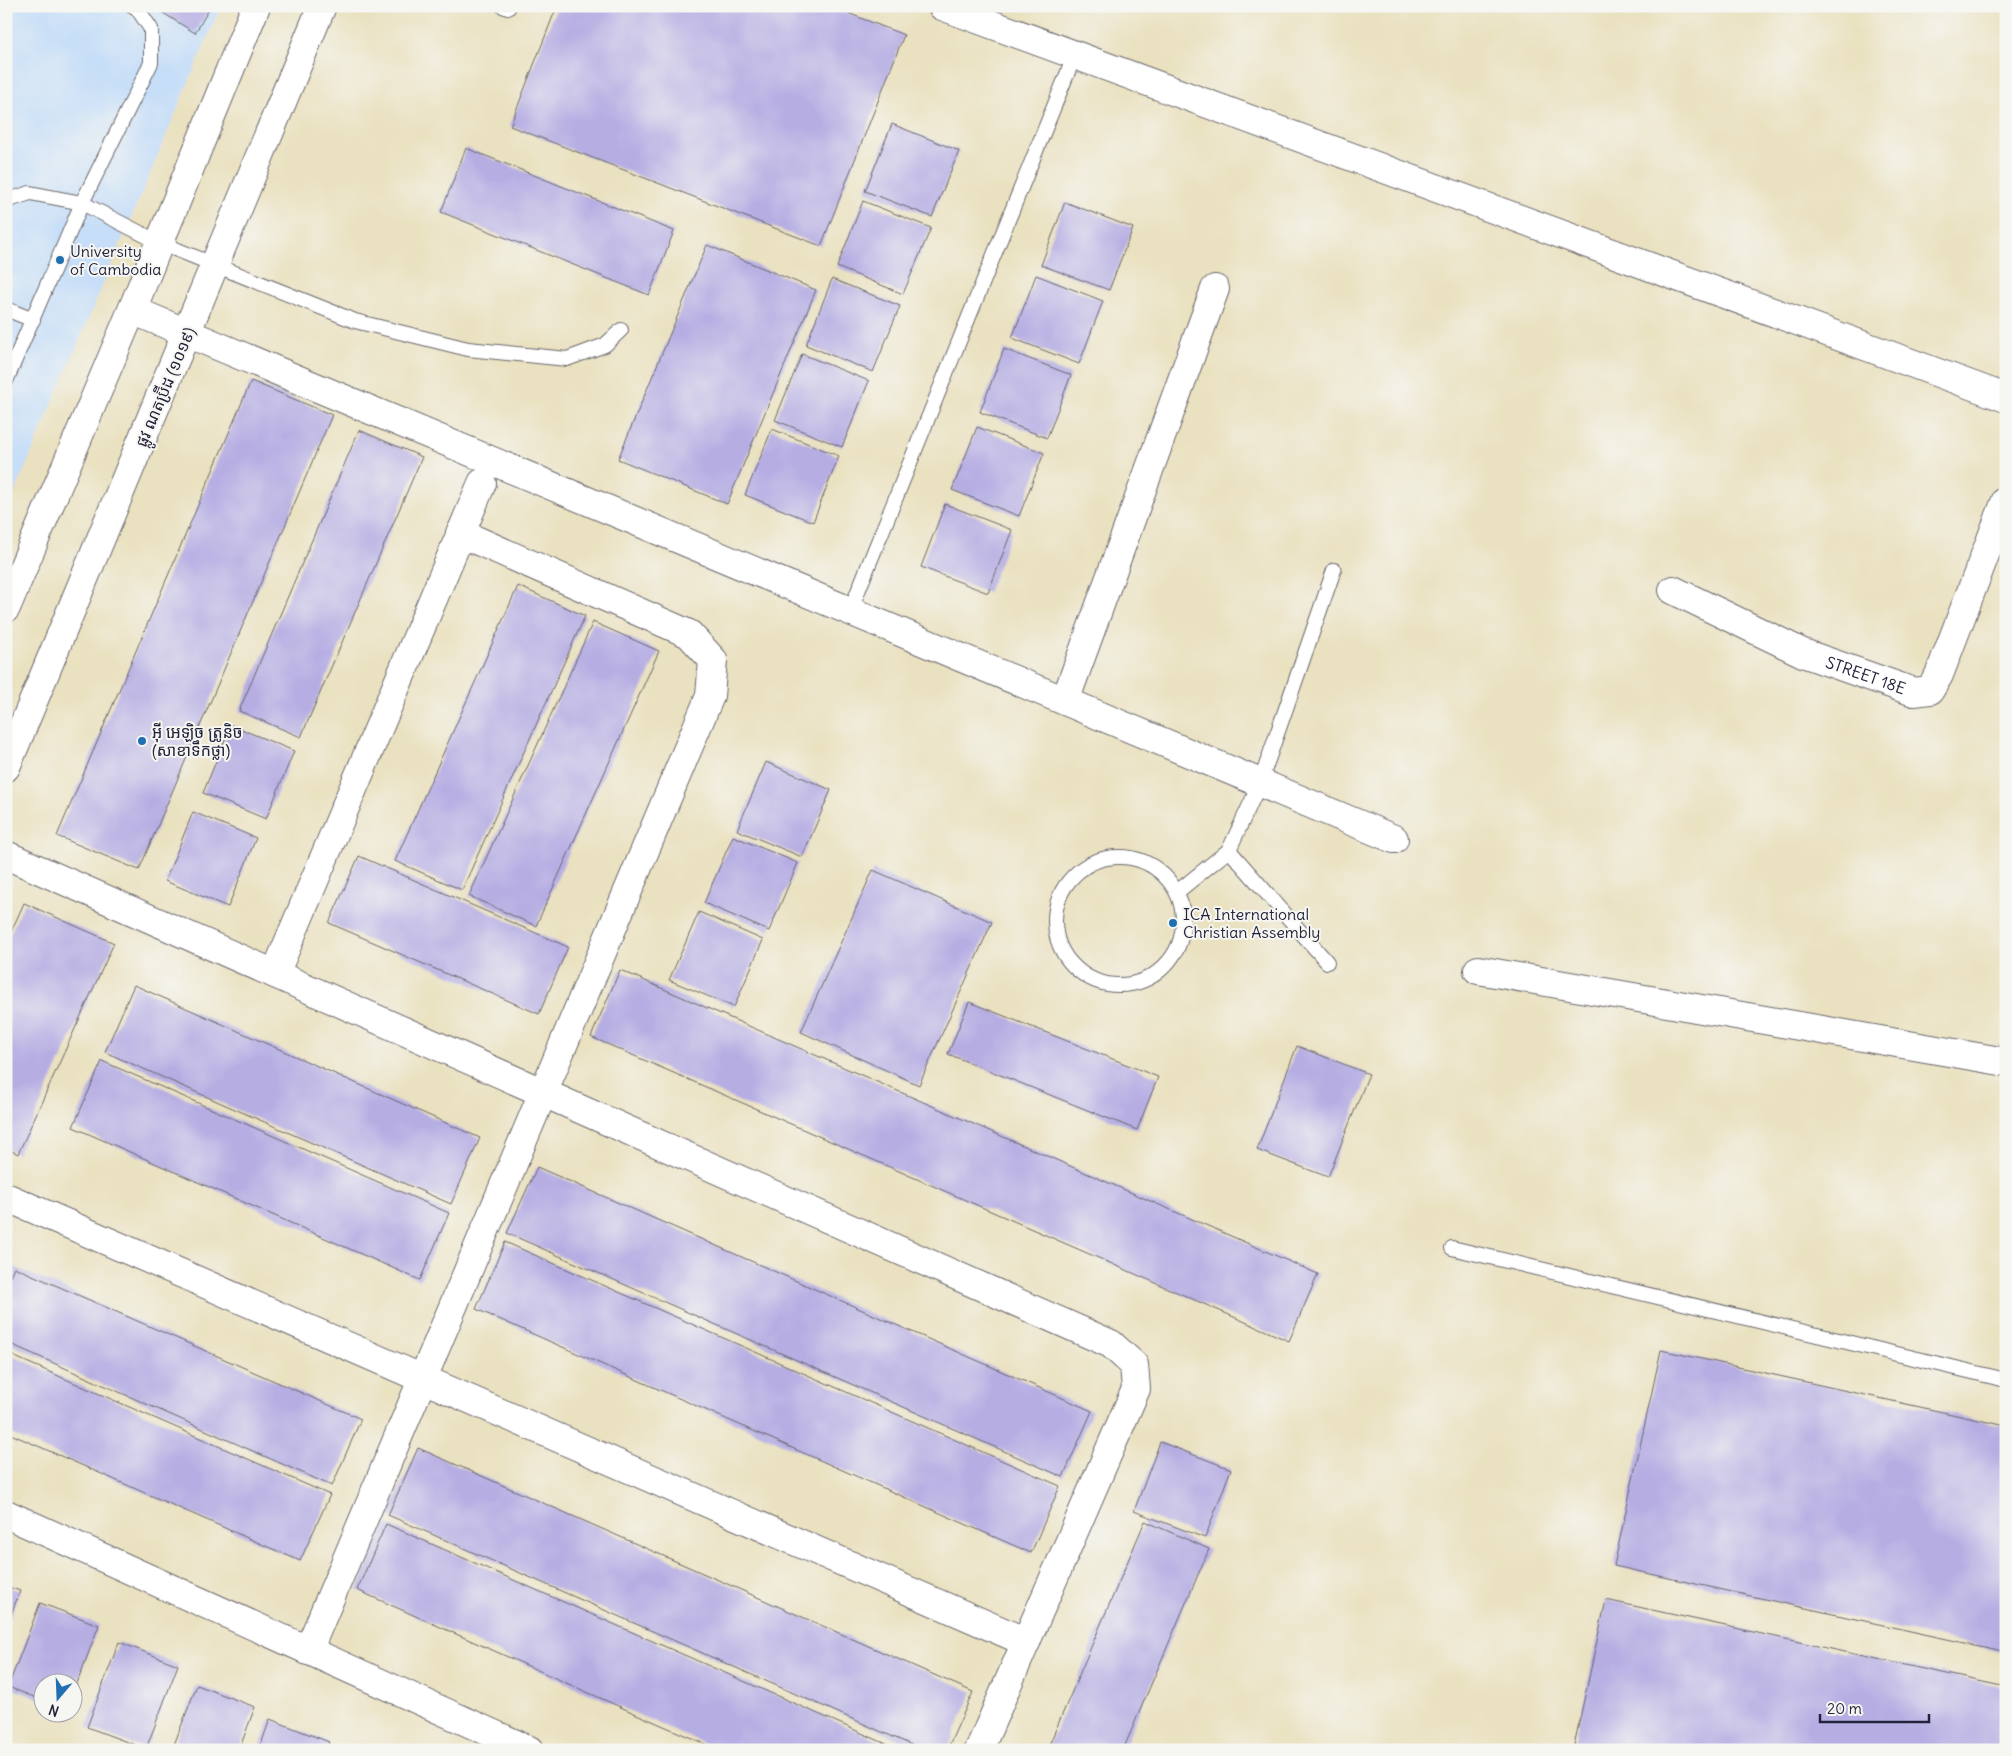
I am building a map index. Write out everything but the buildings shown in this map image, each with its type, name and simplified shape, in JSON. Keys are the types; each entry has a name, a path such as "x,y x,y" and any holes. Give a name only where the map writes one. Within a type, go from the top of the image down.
{"street":[{"path":"6,608 160,243 256,6"},
{"name":"ផ្លូវ ណតប្រ៊ីដ (១០១៩)","path":"6,767 188,334 322,6"},
{"path":"942,6 2006,398"},
{"path":"1065,701 1215,289"},
{"path":"132,310 486,471 850,611 1394,839"},
{"path":"275,974 486,471"},
{"name":"STREET 18E","path":"1673,590 1803,653 1914,692 1930,690 1939,675 2006,500"},
{"path":"308,1651 710,696 714,660 689,634 460,533"},
{"path":"6,855 1111,1344 1134,1365 1136,1389 979,1750"},
{"path":"1478,970 2006,1062"},
{"path":"6,1197 1026,1642"},
{"path":"6,1514 529,1750"}],"lane":[{"path":"6,381 82,203 151,63 151,30 138,8 133,6"},
{"path":"850,611 1074,56"},
{"path":"6,201 30,193 82,203 160,243 355,321 468,349 568,359 606,345 621,330"},
{"path":"6,309 32,320"},
{"path":"1178,892 1229,850 1260,783 1334,570"},
{"path":"1229,850 1327,962"},
{"path":"1124,856 1146,861 1164,874 1178,892 1184,913 1180,942 1174,956 1158,972 1142,981 1123,985 1104,983 1086,976 1071,964 1060,948 1055,927 1056,904 1066,884 1081,868 1101,858 1124,856"},
{"path":"1452,1248 2006,1380"}],"shaded area":[{"name":"University of Cambodia","path":"6,6 221,6 6,513"}],"place":[{"name":"University of Cambodia","path":"60,260"},
{"name":"អ៊ី អេឡិច ត្រូនិច (សាខាទឹកថ្លា)","path":"142,741"},
{"name":"ICA International Christian Assembly","path":"1173,923"}]}
